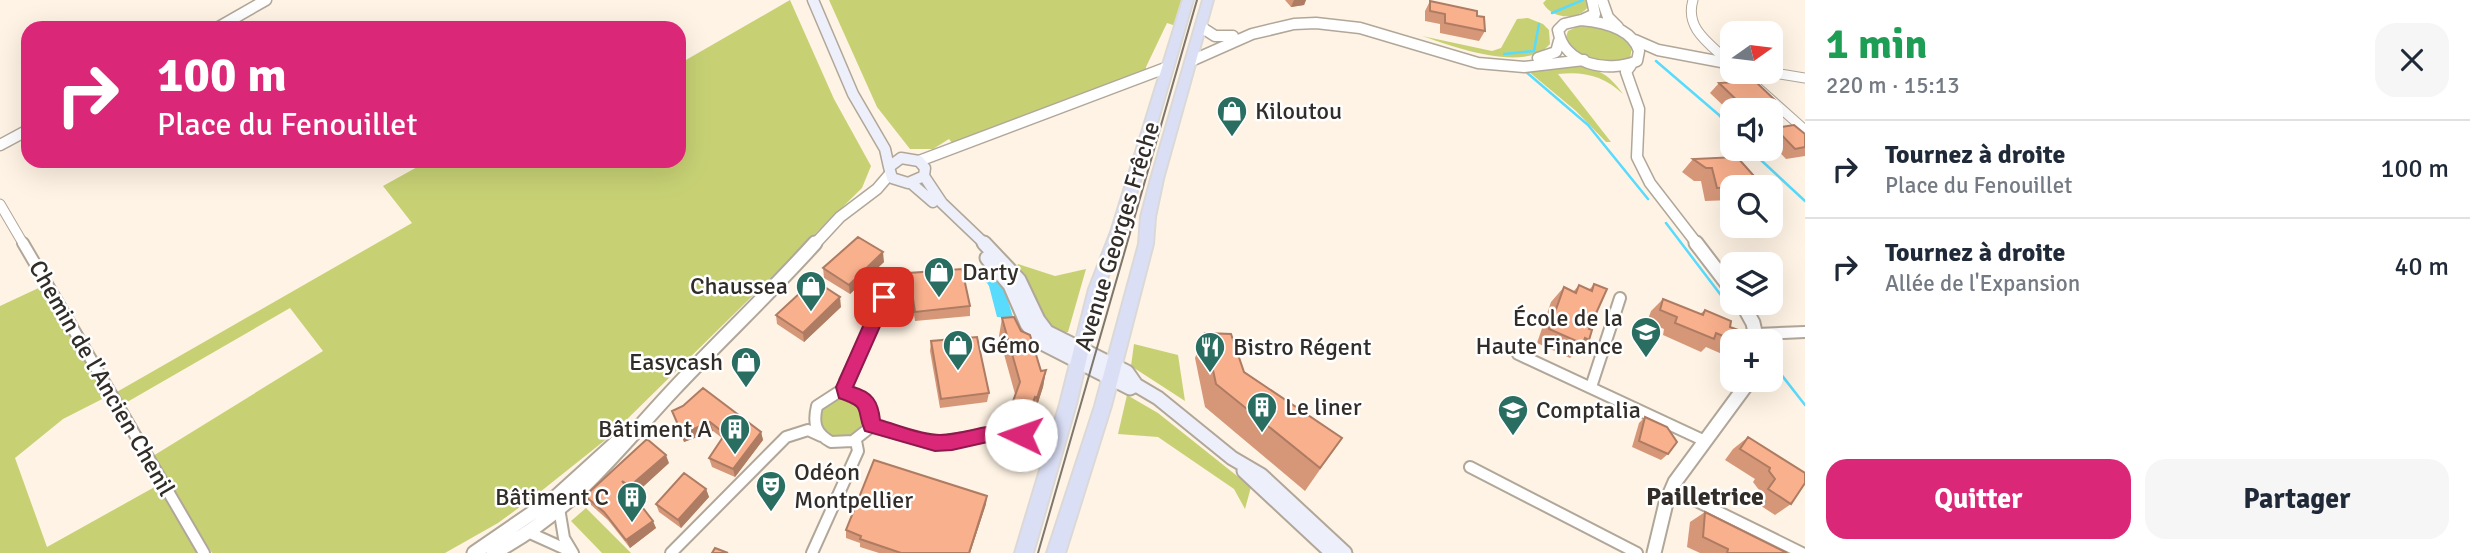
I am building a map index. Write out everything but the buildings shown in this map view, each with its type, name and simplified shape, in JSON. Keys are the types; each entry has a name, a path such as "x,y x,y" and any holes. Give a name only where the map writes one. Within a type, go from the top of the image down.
{"main road":[{"path":"813,0 845,76 869,126 884,148 889,171"},
{"name":"Avenue Georges Frêche","path":"1024,553 1096,289 1118,232 1188,0"},
{"name":"Avenue Georges Frêche","path":"1056,553 1112,372 1146,244 1157,178 1208,0"},
{"path":"1171,58 1193,56"},
{"path":"845,76 901,158 919,160 925,168 912,181"},
{"path":"889,171 901,158"},
{"path":"889,171 912,181 945,203 1020,282 1037,321 1079,356"},
{"path":"912,181 1004,277 1015,292 1033,335 1049,348 1079,356 1112,372 1130,388 1136,385 1158,398 1232,458 1332,553"},
{"path":"1232,458 1261,475 1345,553"}],"street":[{"path":"229,21 266,0"},
{"path":"1592,0 1595,14 1560,27 1557,35 1559,41 1584,60 1608,70 1626,87 1640,110"},
{"path":"1602,0 1608,17 1628,35 1640,54 1626,72 1640,110 1636,142 1640,166 1650,183 1720,273"},
{"path":"1693,0 1690,19 1697,31 1720,54"},
{"path":"1193,56 1233,36 1282,21 1325,18 1360,23 1452,52 1509,61 1545,57 1556,52 1559,41"},
{"path":"1581,20 1603,23 1658,50 1720,63"},
{"path":"1193,56 1261,32 1304,22 1359,28 1452,57 1494,65 1533,66 1570,59 1584,60"},
{"path":"1201,27 1209,34 1233,36"},
{"path":"1704,59 1716,55 1714,48"},
{"path":"1597,65 1616,68 1651,55 1720,65"},
{"path":"919,160 1171,58"},
{"path":"1783,75 1805,78"},
{"path":"1755,84 1805,130"},
{"path":"0,145 21,134"},
{"path":"474,553 559,508 608,464 651,414 820,240 834,222 878,187 889,171"},
{"path":"820,240 863,206 912,181"},
{"name":"Chemin de l'Ancien Chenil","path":"0,204 204,553"},
{"path":"845,392 845,381 893,280"},
{"path":"1591,387 1620,298"},
{"path":"1783,335 1805,332"},
{"path":"1518,354 1706,440"},
{"path":"671,553 786,437 808,430 837,444 856,441 872,426 872,412 866,401 845,392 829,396 817,406 813,421 821,436"},
{"path":"1654,553 1672,489 1741,392"},
{"path":"493,553 526,527 557,496 651,414"},
{"path":"872,426 935,443 1006,431 1055,445"},
{"path":"812,553 858,452 856,441"},
{"path":"544,516 553,503 586,477 596,462"},
{"path":"1471,467 1637,553"},
{"path":"1672,489 1802,553"},
{"path":"526,527 559,508"},
{"path":"559,508 564,538 573,553"},
{"path":"526,527 573,553"}],"green space":[{"path":"790,0 834,99 871,166 862,188 609,437 498,523 445,553 212,553 153,456 323,351 290,308 122,405 114,393 63,419 15,458 47,547 160,484 201,553 0,553 0,306 45,285 115,393 412,223 383,186 415,168 686,168 686,60"},
{"path":"829,0 1184,0 1176,26 1167,23 1146,67 1145,82 956,148 949,139 933,149 910,149 877,107"},
{"path":"1546,0 1586,0 1588,7 1578,15 1558,15 1543,3"},
{"path":"1528,18 1543,24 1549,30 1550,44 1539,53 1524,57 1488,55 1422,36 1492,51 1501,48 1517,19"},
{"path":"1581,25 1603,28 1622,37 1632,48 1630,58 1603,61 1577,51 1566,37 1568,31"},
{"path":"1571,65 1601,72 1623,94 1593,76 1558,74 1611,142 1606,142 1576,111 1528,71"},
{"path":"1018,264 1055,276 1086,269 1068,332 1059,333 1052,326 1016,267"},
{"path":"1134,344 1178,355 1185,401 1131,366"},
{"path":"1127,395 1158,413 1251,487 1245,509 1234,489 1158,437 1118,434"},
{"path":"842,397 857,403 863,418 857,433 842,439 827,433 821,418 827,403"},
{"path":"586,508 631,553 602,553 571,521"}],"water":[{"path":"990,272 1005,291 1013,317 997,317 989,286 981,274"}],"waterway":[{"path":"1552,13 1583,0"},
{"path":"1504,54 1534,51 1539,24"},
{"path":"1656,61 1720,116"},
{"path":"1525,71 1588,125 1648,199"},
{"path":"1762,161 1805,201"},
{"path":"1666,223 1720,294"},
{"path":"1783,377 1805,405"}],"tram line":[{"path":"1038,553 1197,0"}],"place":[{"name":"Kiloutou","path":"1232,138"},
{"name":"Darty","path":"939,299"},
{"name":"Chaussea","path":"811,313"},
{"name":"École de la Haute Finance","path":"1646,359"},
{"name":"Gémo","path":"958,372"},
{"name":"Bistro Régent","path":"1210,374"},
{"name":"Easycash","path":"746,389"},
{"name":"Le liner","path":"1262,434"},
{"name":"Comptalia","path":"1513,437"},
{"name":"Bâtiment A","path":"735,456"},
{"name":"Odéon Montpellier","path":"771,513"},
{"name":"Bâtiment C","path":"632,524"}],"district":[{"name":"Pailletrice","path":"1705,497"}],"route":[{"path":"884,297 845,381 845,392 860,396 870,406 872,426 929,443 943,444 1001,431 1021,435"}]}
